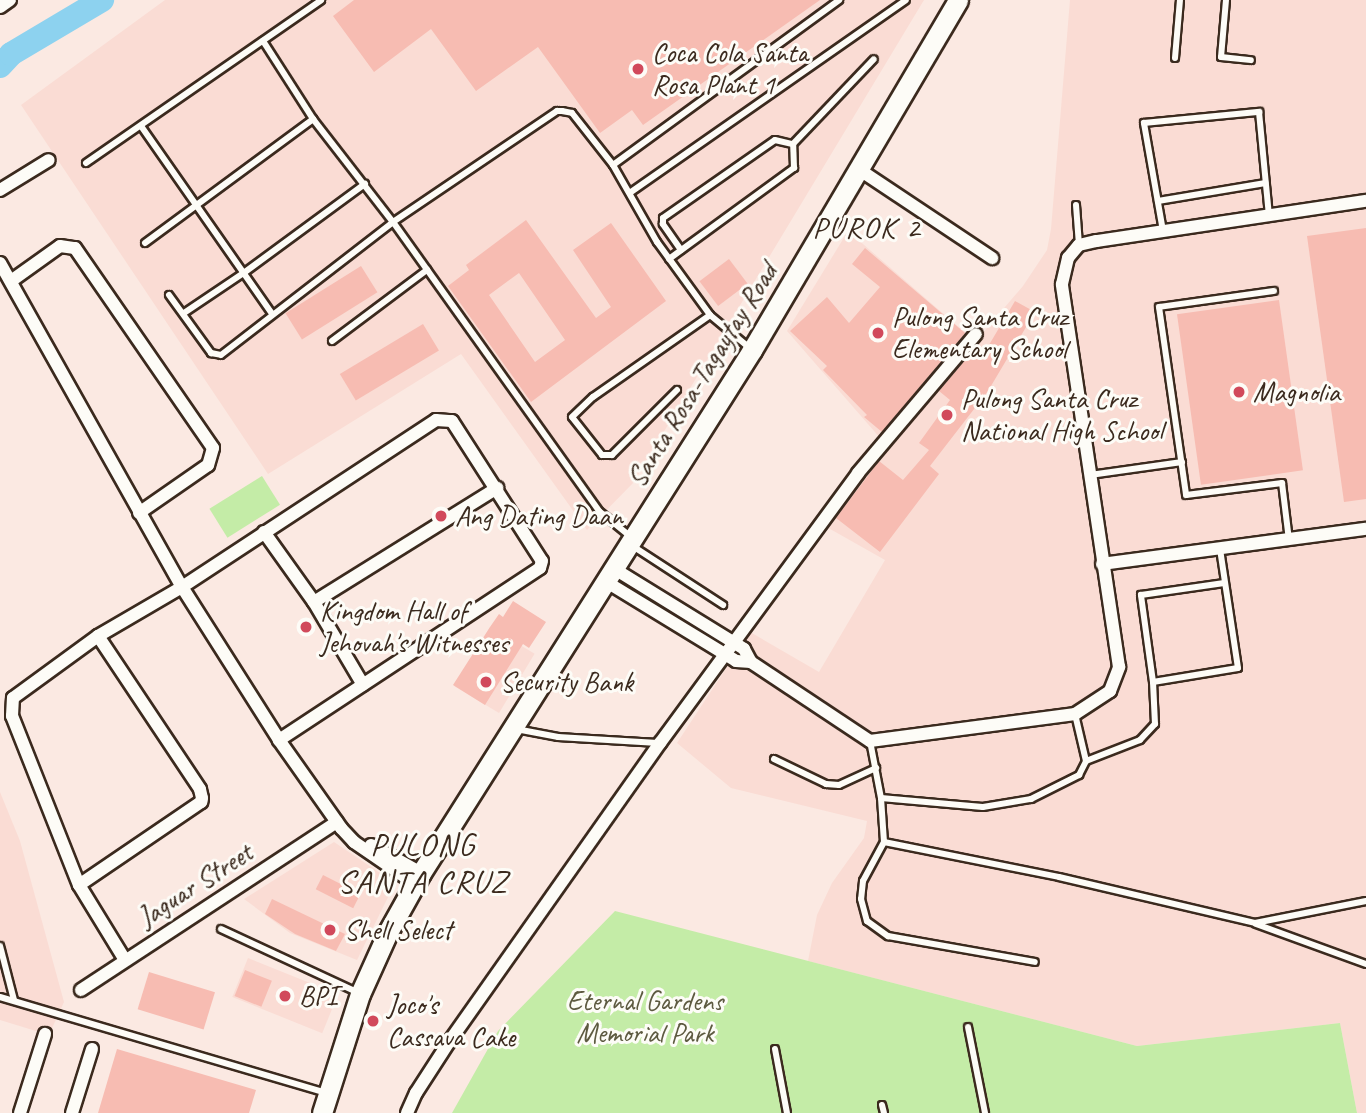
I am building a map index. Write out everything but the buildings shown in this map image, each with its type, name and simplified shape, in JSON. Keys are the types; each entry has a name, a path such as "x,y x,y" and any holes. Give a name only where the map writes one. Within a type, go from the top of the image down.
{"main road":[{"name":"Santa Rosa-Tagaytay Road","path":"322,1113 360,994 388,932 418,879 752,351 958,0"}],"street":[{"path":"0,7 10,0"},
{"path":"0,190 49,160"},
{"path":"860,170 992,258"},
{"path":"609,575 735,642 744,649 751,662 870,741 1075,714 1110,691 1118,667 1062,284 1068,258 1079,245 1366,201"},
{"path":"11,281 60,246 75,248 213,448 208,465 139,513"},
{"path":"0,263 182,587 279,740 346,833 357,836 418,879"},
{"path":"407,1113 416,1093 456,1031 660,743 858,473 976,334"},
{"path":"125,960 79,885 12,716 13,698 98,636 182,587 442,419 452,421 542,561 540,568 279,740"},
{"path":"314,602 497,488"},
{"path":"1102,564 1366,529"},
{"path":"264,532 314,602 363,685"},
{"path":"609,575 725,655 736,661 751,662"},
{"path":"79,885 201,802 202,798 200,789 98,636"},
{"name":"Jaguar Street","path":"81,990 337,822"},
{"path":"20,1113 45,1034"},
{"path":"72,1113 92,1049"}],"lane":[{"path":"86,163 321,0"},
{"path":"613,165 839,0"},
{"path":"631,192 906,0"},
{"path":"1175,58 1180,0"},
{"path":"1226,0 1221,57 1251,60"},
{"path":"263,41 313,119 393,222 599,511 630,541 723,605"},
{"path":"670,258 794,168 793,144 874,59"},
{"path":"169,295 206,347 217,355 393,222 556,111 572,113 613,165 670,258 710,315 752,351"},
{"path":"1163,231 1144,123 1259,112 1269,215"},
{"path":"145,243 199,206 313,119"},
{"path":"141,126 246,272 272,314"},
{"path":"681,250 663,224 663,218 775,140 793,144"},
{"path":"1158,201 1265,183"},
{"path":"184,313 246,272 365,184"},
{"path":"1076,205 1079,245"},
{"path":"332,341 427,270"},
{"path":"1274,291 1159,307 1186,495 1282,483 1289,540"},
{"path":"677,390 612,455 601,455 572,417 593,397 710,315"},
{"path":"1088,475 1182,462"},
{"path":"1153,682 1238,668 1220,549"},
{"path":"1086,761 1140,740 1155,724 1153,682 1141,595 1224,583"},
{"path":"881,798 984,807 1031,799 1079,775 1086,761 1075,714"},
{"path":"513,728 558,737 660,743"},
{"path":"870,741 881,798 884,842 863,881 861,899 867,921 888,936 1035,962"},
{"path":"774,759 826,784 839,785 876,768"},
{"path":"884,842 1059,877 1255,923 1366,964"},
{"path":"1255,923 1366,901"},
{"path":"221,929 360,994"},
{"path":"0,946 14,1000"},
{"path":"0,997 328,1094"},
{"path":"968,1027 985,1113"},
{"path":"775,1049 787,1113"},
{"path":"882,1105 884,1113"}],"shaded area":[{"path":"165,0 924,0 633,483 587,530 461,354 268,474 21,105"},
{"path":"1070,0 1366,0 1366,1113 1357,1113 1340,1023 1137,1046 808,961 817,915 832,883 864,838 867,821 731,788 677,743 750,632 819,672 885,560 823,525 1023,286 1047,250"},
{"name":"Pulong Santa Cruz Elementary School","path":"848,231 969,336 881,439 787,331"},
{"path":"490,627 535,654 499,713 454,686"},
{"path":"0,792 20,841 64,1002 49,1035 0,1020"},
{"path":"334,842 395,883 357,960 290,933 244,899"},
{"name":"BPI","path":"248,958 338,994 322,1033 232,997"}],"green space":[{"path":"262,476 280,505 227,538 209,509"},
{"name":"Eternal Gardens Memorial Park","path":"615,911 1137,1046 1340,1023 1357,1113 452,1113 498,1031"}],"waterway":[{"path":"0,66 11,54 102,0"}],"place":[{"name":"Coca Cola Santa Rosa Plant 1","path":"638,69"},
{"name":"Pulong Santa Cruz Elementary School","path":"878,333"},
{"name":"Magnolia","path":"1239,392"},
{"name":"Pulong Santa Cruz National High School","path":"947,415"},
{"name":"Ang Dating Daan","path":"441,516"},
{"name":"Kingdom Hall of Jehovah's Witnesses","path":"306,627"},
{"name":"Security Bank","path":"486,682"},
{"name":"Shell Select","path":"330,930"},
{"name":"BPI","path":"285,996"},
{"name":"Joco's Cassava Cake","path":"373,1021"}],"district":[{"name":"PUROK 2","path":"867,227"},
{"name":"PULONG SANTA CRUZ","path":"423,864"}]}
